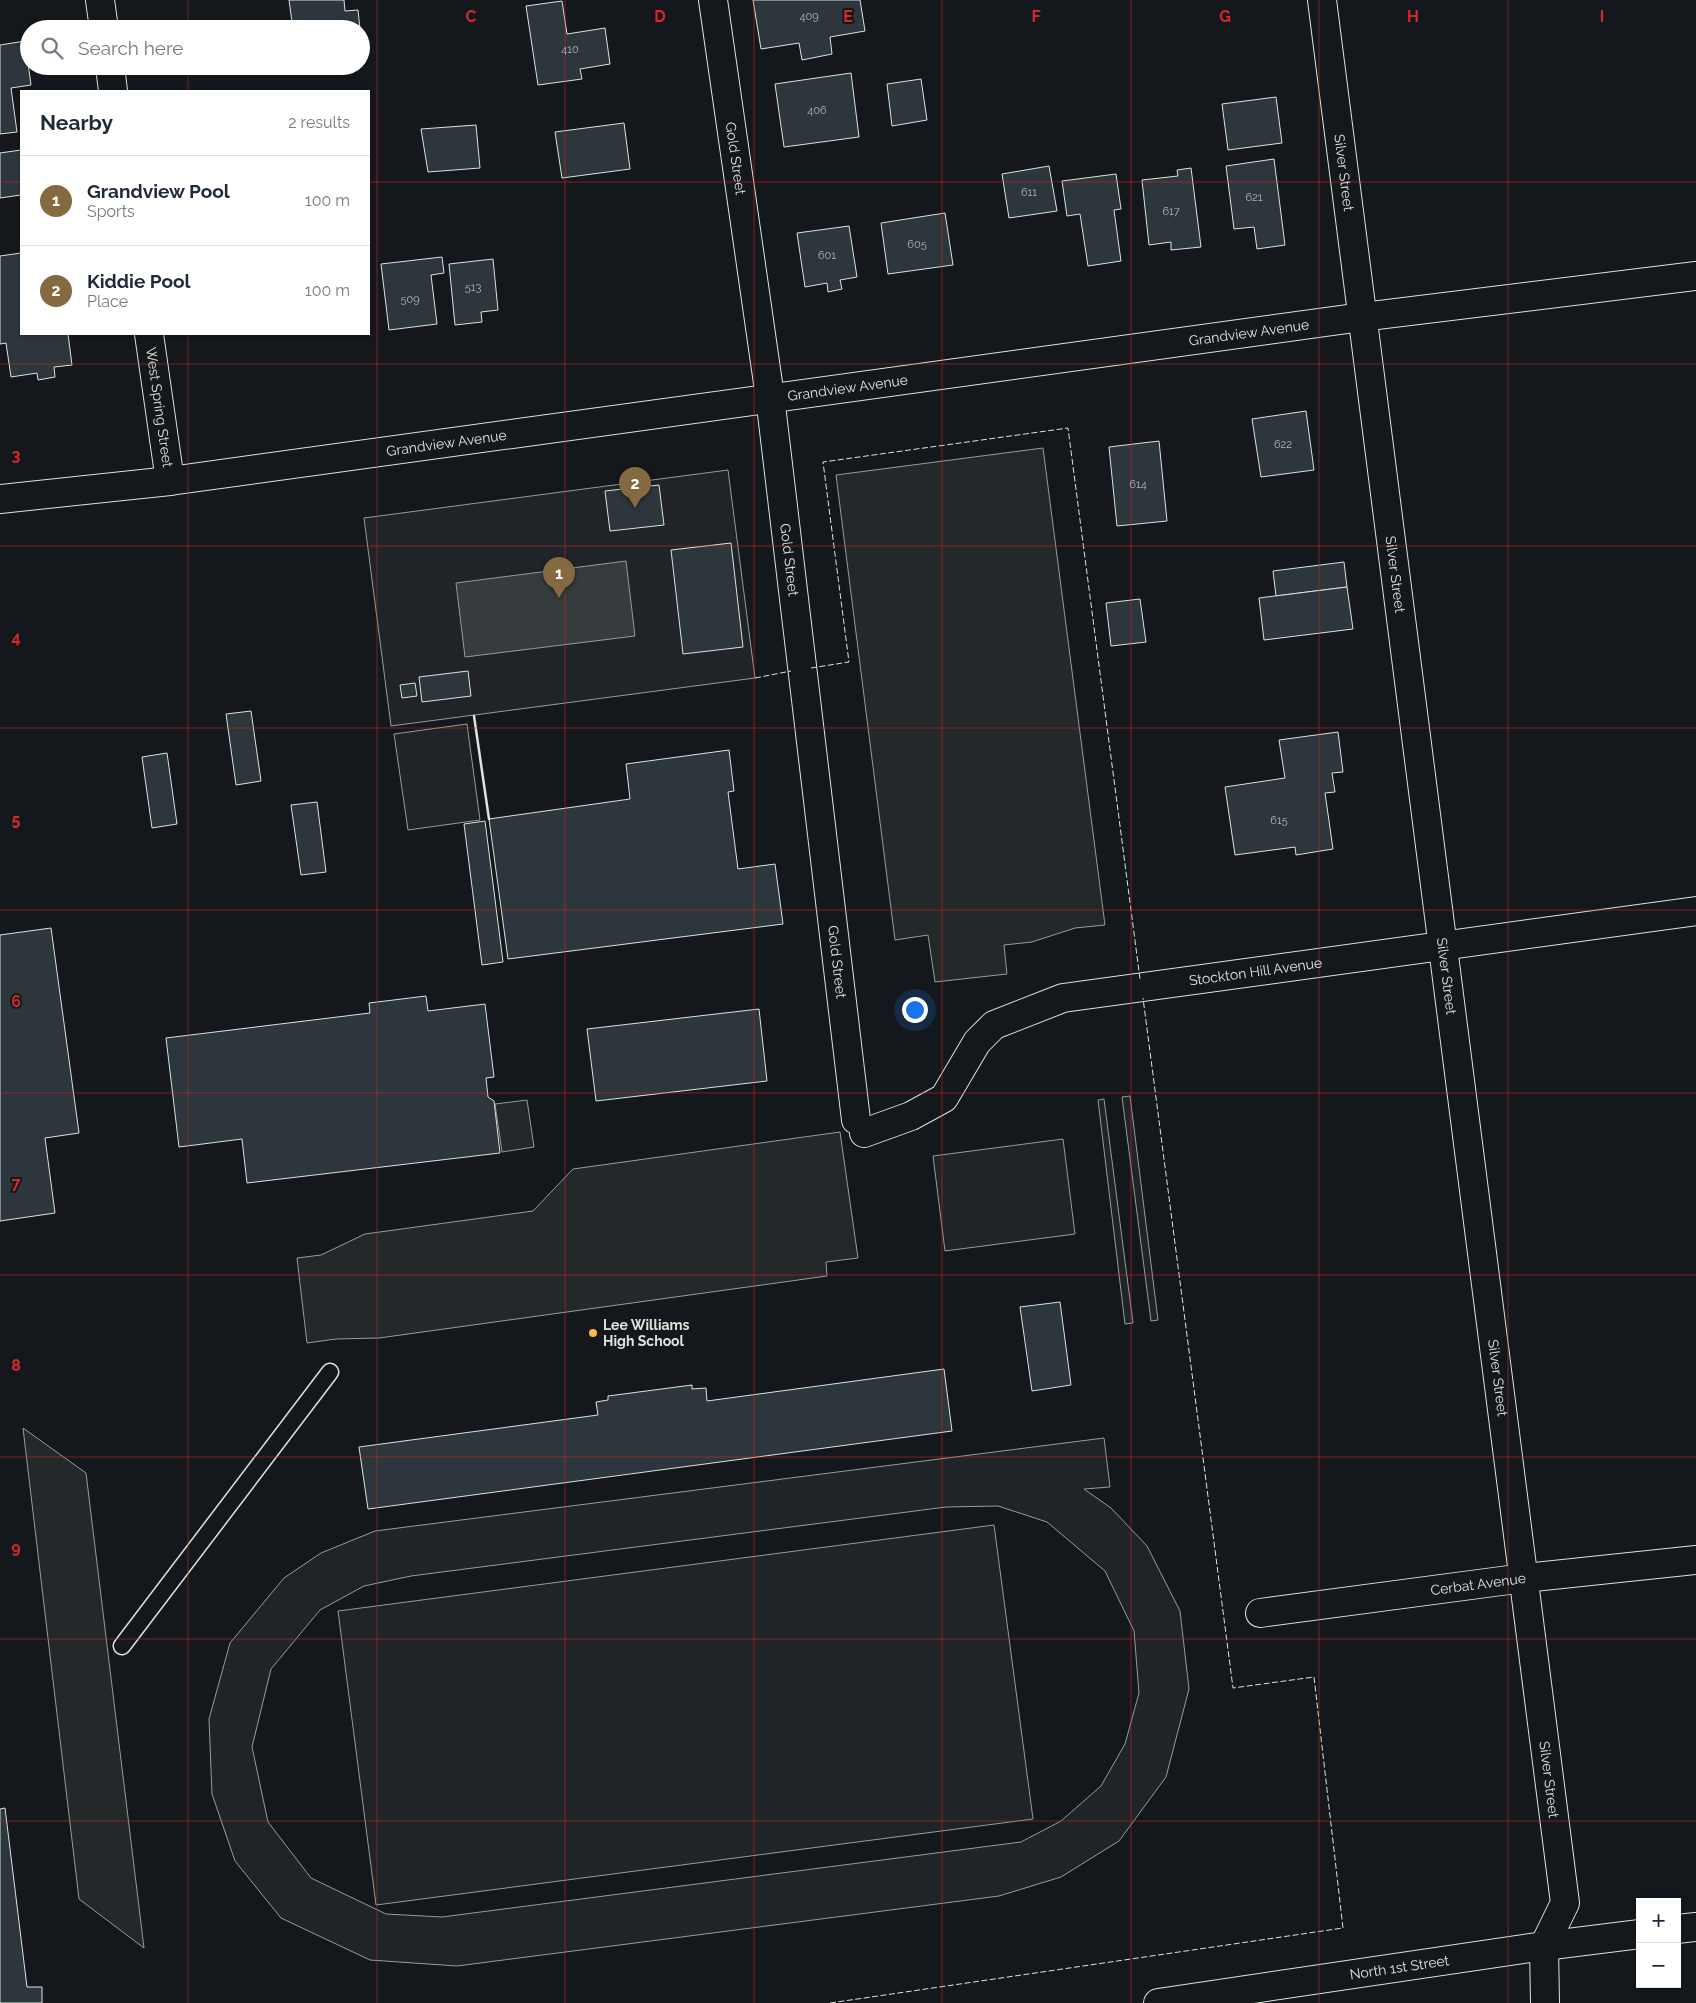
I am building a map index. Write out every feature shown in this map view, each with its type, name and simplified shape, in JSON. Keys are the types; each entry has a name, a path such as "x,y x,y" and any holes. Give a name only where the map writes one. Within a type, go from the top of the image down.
{"street":[{"path":"100,0 103,20"},
{"name":"Gold Street","path":"713,0 770,397 860,1126"},
{"name":"Silver Street","path":"1322,0 1565,1903 1544,1946"},
{"path":"111,75 113,90"},
{"name":"Grandview Avenue","path":"0,499 170,481 1362,317 1696,276"},
{"name":"West Spring Street","path":"149,335 170,481"},
{"name":"Stockton Hill Avenue","path":"860,1126 911,1116 944,1098 977,1042 994,1025 1063,998 1696,911"},
{"name":"Cerbat Avenue","path":"1260,1613 1524,1578 1696,1560"},
{"path":"1681,1929 1696,1927"},
{"name":"North 1st Street","path":"1158,2003 1225,1998 1544,1946 1636,1934"},
{"path":"1544,1946 1545,2003"}],"lane":[{"path":"122,1646 330,1372"}],"shaded area":[{"path":"1043,448 1105,925 1075,928 1032,942 1004,945 1007,974 935,982 928,935 895,940 836,475"},
{"path":"728,470 755,678 391,726 364,518"},
{"path":"626,561 635,636 465,657 456,583"},
{"path":"467,724 480,820 408,830 394,734"},
{"path":"1130,1096 1158,1320 1151,1321 1122,1097"},
{"path":"1104,1099 1133,1323 1125,1324 1098,1100"},
{"path":"527,1100 534,1147 502,1152 495,1104"},
{"path":"840,1132 858,1258 826,1262 827,1276 379,1338 336,1339 307,1343 297,1258 321,1255 365,1234 533,1211 573,1169"},
{"path":"1063,1139 1075,1234 945,1251 933,1156"},
{"path":"23,1428 86,1473 144,1948 79,1899"},
{"path":"1104,1438 1110,1487 1084,1489 1111,1508 1147,1546 1180,1611 1189,1689 1166,1777 1119,1841 1061,1877 999,1896 457,1966 370,1960 281,1918 235,1861 212,1794 209,1719 230,1643 284,1578 321,1553 375,1531","holes":["998,1506 1047,1522 1105,1571 1134,1631 1139,1693 1125,1744 1101,1786 1061,1821 1021,1842 442,1917 386,1914 311,1878 268,1822 252,1747 271,1669 320,1610 364,1586 411,1576 946,1507"]},
{"path":"994,1525 1033,1819 376,1905 338,1611"}],"building":[{"path":"289,0 344,0 345,11 358,10 359,20 292,20"},
{"path":"753,0 860,0 865,31 830,37 832,54 802,60 799,43 761,49"},
{"path":"562,1 567,34 605,28 610,64 580,69 582,79 538,85 526,6"},
{"path":"20,42 20,75 30,75 31,85 11,88 17,132 0,134 0,45"},
{"path":"851,73 859,137 784,147 775,84"},
{"path":"921,79 927,120 892,126 887,84"},
{"path":"1276,97 1282,143 1228,150 1222,104"},
{"path":"624,123 630,169 562,178 555,132"},
{"path":"476,125 480,168 428,172 421,129"},
{"path":"20,150 20,195 0,198 0,153"},
{"path":"1274,159 1285,245 1257,249 1254,227 1234,229 1226,166"},
{"path":"1049,166 1057,211 1009,218 1002,174"},
{"path":"1191,168 1201,247 1171,250 1171,242 1149,245 1142,180 1178,176 1177,170"},
{"path":"1116,174 1121,209 1114,210 1121,261 1088,266 1080,214 1067,216 1062,181"},
{"path":"945,213 953,265 888,274 881,223"},
{"path":"849,226 857,277 840,280 842,289 828,292 827,283 805,287 797,233"},
{"path":"20,253 20,335 68,335 72,365 54,367 55,377 38,380 37,373 11,377 6,343 0,344 0,256"},
{"path":"442,257 444,273 431,275 437,324 389,330 381,264"},
{"path":"493,259 498,310 481,312 482,322 455,325 449,264"},
{"path":"1306,411 1314,470 1261,477 1252,419"},
{"path":"1159,441 1167,521 1117,526 1109,447"},
{"path":"659,485 664,525 610,531 605,491"},
{"path":"731,543 743,647 683,654 671,550"},
{"path":"1344,562 1347,587 1276,596 1273,571"},
{"path":"1347,587 1353,629 1264,640 1259,598"},
{"path":"1140,599 1146,642 1111,646 1106,603"},
{"path":"468,671 471,696 422,702 419,677"},
{"path":"415,683 417,696 402,698 400,685"},
{"path":"251,711 261,781 236,785 226,714"},
{"path":"1338,732 1343,772 1332,773 1335,792 1325,793 1333,849 1296,855 1295,847 1235,855 1225,787 1285,778 1279,740"},
{"path":"729,750 734,791 728,792 738,869 775,864 783,924 508,959 489,819 630,799 626,764"},
{"path":"167,753 177,824 152,828 142,757"},
{"path":"317,802 326,872 301,875 291,805"},
{"path":"485,821 503,962 482,965 464,824"},
{"path":"51,928 79,1133 45,1138 55,1213 0,1221 0,935"},
{"path":"426,996 428,1011 485,1004 494,1077 486,1078 488,1097 494,1101 500,1153 247,1183 242,1139 179,1147 166,1038 370,1013 369,1003"},
{"path":"759,1009 767,1081 596,1101 587,1029"},
{"path":"1060,1302 1071,1385 1032,1391 1020,1307"},
{"path":"944,1369 952,1431 368,1509 359,1447 598,1415 596,1402 608,1400 608,1396 692,1385 692,1389 706,1388 707,1401"},
{"path":"5,1808 27,1987 42,1987 42,2003 0,2003 0,1809"}],"fence":[{"path":"811,668 849,662 823,462 1068,428 1140,979"},
{"path":"755,678 791,671"},
{"path":"830,2003 1343,1928 1314,1677 1233,1688 1143,998"}],"wall":[{"path":"474,716 489,819"}],"place":[{"name":"Kiddie Pool","path":"635,508"},
{"name":"Grandview Pool","path":"559,598"},
{"name":"Lee Williams High School","path":"593,1333"}]}
